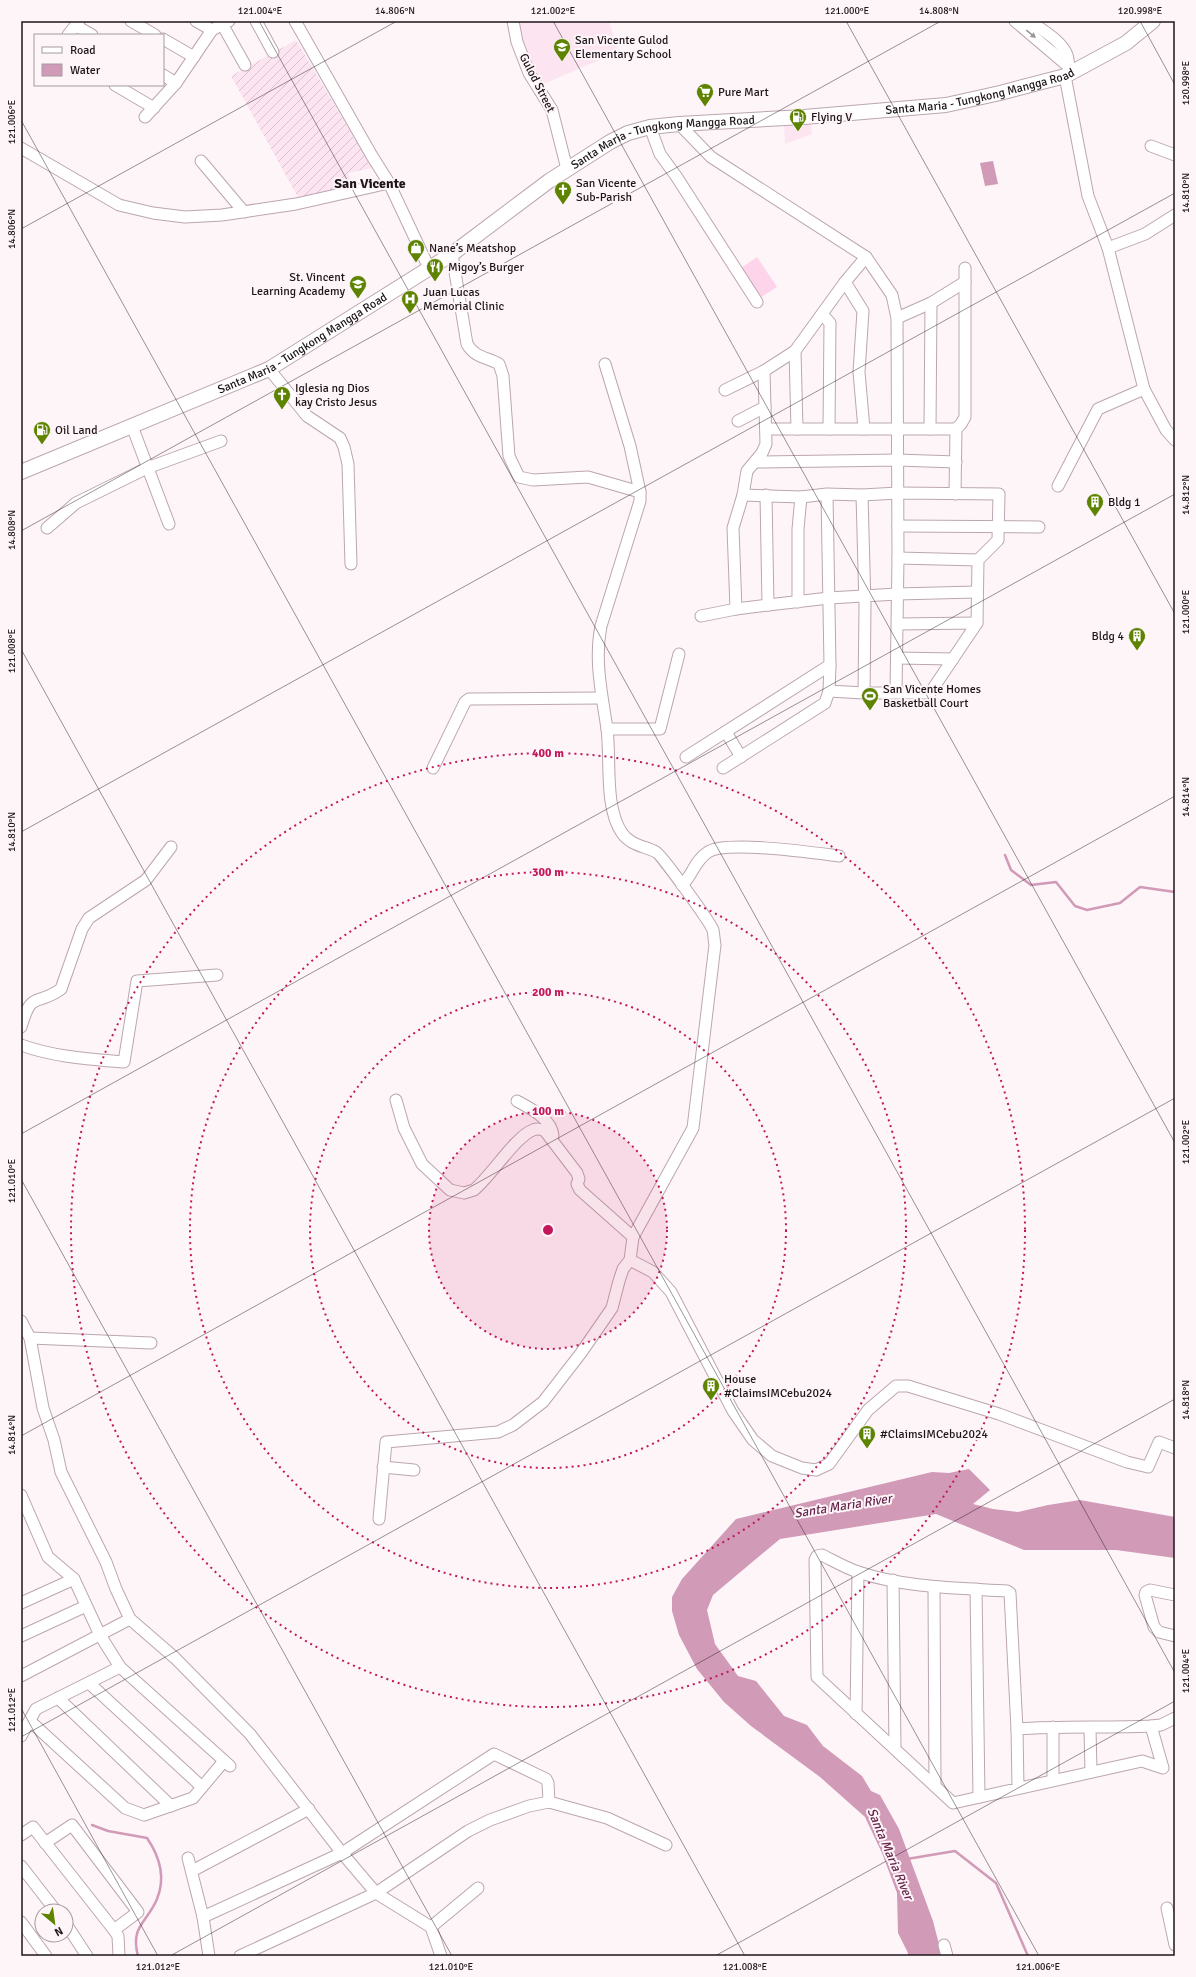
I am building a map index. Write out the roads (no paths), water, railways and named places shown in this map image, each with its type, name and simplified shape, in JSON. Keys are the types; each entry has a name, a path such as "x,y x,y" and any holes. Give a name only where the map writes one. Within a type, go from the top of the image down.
{"main road":[{"name":"Santa Maria - Tungkong Mangga Road","path":"21,472 269,369 452,254 568,169 610,142 628,133 650,127 678,124 799,118 946,105 1000,94 1068,72 1126,43 1153,21"}],"street":[{"path":"131,21 154,34"},
{"path":"196,21 212,30"},
{"path":"256,21 273,52"},
{"path":"295,21 389,183 429,268"},
{"name":"Gulod Street","path":"513,21 517,42 529,73 552,110 568,169"},
{"path":"1015,21 1068,72"},
{"path":"1030,21 1061,45 1068,57 1068,72 1088,196 1108,248 1144,389 1166,430 1175,440"},
{"path":"69,34 77,23 91,34"},
{"path":"145,117 176,83 212,30 226,23 245,65"},
{"path":"164,40 194,57"},
{"path":"164,76 176,83"},
{"path":"117,86 154,108"},
{"path":"678,124 711,157 866,257 892,295 898,318 898,624 896,692"},
{"path":"650,127 660,154 676,176 757,302"},
{"path":"1151,146 1175,155"},
{"path":"21,148 119,205 153,213 185,217 222,215 296,204 389,183"},
{"path":"200,160 244,212"},
{"path":"1108,248 1145,234 1175,215"},
{"path":"452,254 467,344 471,352 477,356 493,360 499,364 503,376 509,456 519,478 533,480 588,478 640,492"},
{"path":"725,390 764,371 795,352 845,282 866,257"},
{"path":"766,429 956,429 965,417 965,268"},
{"path":"845,282 863,311 859,372 864,429"},
{"path":"898,318 931,303 965,282"},
{"path":"930,429 931,303"},
{"path":"822,314 830,323 829,429"},
{"path":"795,352 797,429"},
{"path":"379,1519 386,1442 498,1432 513,1425 543,1402 581,1353 612,1308 619,1280 630,1260 633,1237 693,1128 715,945 713,931 706,917 657,852 629,841 622,833 616,822 611,799 607,729 601,698 598,641 601,626 640,501 640,492 630,446 605,364"},
{"path":"269,369 307,416 340,438 344,447 348,464 351,564"},
{"path":"736,609 733,528 743,495 747,471 756,462 766,444 764,371"},
{"path":"1058,486 1098,409 1144,389"},
{"path":"738,421 765,407"},
{"path":"132,426 169,524"},
{"path":"955,494 956,429"},
{"path":"47,528 76,503 147,468 221,441"},
{"path":"756,462 897,460 956,462"},
{"path":"743,495 800,497 827,494 999,494 998,540 978,560 976,592 977,623 930,693 864,693 829,691"},
{"path":"723,768 825,703 829,691 830,666 827,494"},
{"path":"766,495 768,605"},
{"path":"862,495 864,693"},
{"path":"798,602 798,529 800,497"},
{"path":"898,526 1039,527"},
{"path":"898,558 978,560"},
{"path":"701,616 736,609 829,598 897,594 976,592"},
{"path":"898,624 977,623"},
{"path":"607,729 660,729 679,654"},
{"path":"897,658 953,659"},
{"path":"686,757 830,666"},
{"path":"433,768 465,702 469,699 601,698"},
{"path":"726,732 741,757"},
{"path":"21,1027 26,1008 31,1002 61,989 82,929 89,918 146,880 171,847"},
{"path":"682,885 707,852 718,848 770,848 839,856"},
{"path":"21,1045 38,1051 74,1058 124,1062 137,981 217,975"},
{"path":"396,1100 404,1128 422,1164 450,1190 464,1193 474,1190 520,1140 532,1130 541,1129 545,1131 577,1173 579,1179 577,1184 580,1190 633,1237"},
{"path":"517,1101 535,1111 546,1122 552,1134 553,1141"},
{"path":"630,1260 653,1272 671,1292 732,1411 753,1440 772,1456 802,1468 816,1470 829,1464 868,1410 896,1386 908,1386 999,1414 1127,1462 1148,1467 1159,1442 1175,1448"},
{"path":"21,1321 30,1338 43,1408 54,1440 61,1472 106,1562 130,1620 175,1658 250,1734 342,1853 376,1892 431,1927 441,1956"},
{"path":"30,1338 151,1343"},
{"path":"383,1467 414,1470"},
{"path":"22,1498 48,1557 74,1579 100,1635 120,1667 227,1764 202,1787 193,1798 144,1814 125,1808 30,1720"},
{"path":"1018,1788 1011,1596 1007,1591 934,1587 893,1580 858,1572 822,1555 817,1556 815,1560 817,1678 953,1803 1142,1761 1163,1768 1150,1726"},
{"path":"856,1714 858,1572"},
{"path":"21,1603 74,1579"},
{"path":"893,1580 895,1749"},
{"path":"934,1587 935,1786"},
{"path":"976,1589 979,1797"},
{"path":"1175,1595 1150,1590 1146,1592 1145,1595 1154,1627 1159,1632 1175,1636"},
{"path":"21,1636 86,1606"},
{"path":"21,1676 130,1620"},
{"path":"21,1736 36,1710 120,1667"},
{"path":"89,1683 202,1787"},
{"path":"58,1698 171,1806"},
{"path":"1017,1729 1150,1726 1160,1725 1175,1718"},
{"path":"1053,1727 1053,1780"},
{"path":"1090,1728 1091,1772"},
{"path":"203,1917 342,1853 494,1754 546,1779 548,1783 549,1802"},
{"path":"240,1956 376,1892 468,1831 496,1818 530,1806 549,1802 607,1818 666,1845"},
{"path":"192,1871 309,1810"},
{"path":"45,1842 72,1825 138,1912 114,1930"},
{"path":"21,1835 33,1827 114,1930 118,1936 119,1956"},
{"path":"188,1858 203,1917 209,1956"},
{"path":"21,1866 50,1903"},
{"path":"431,1927 478,1888"},
{"path":"1167,1908 1175,1945"},
{"path":"21,1922 46,1956"},
{"path":"74,1936 87,1956"},
{"path":"944,1945 947,1956"}],"water":[{"path":"993,161 998,184 985,186 980,163"},
{"name":"Santa Maria River","path":"969,1469 990,1490 973,1504 993,1509 1018,1512 1080,1500 1175,1517 1175,1558 1116,1550 1024,1550 936,1514 780,1539 713,1595 707,1610 715,1644 738,1676 756,1681 784,1716 807,1725 823,1746 862,1776 871,1791 880,1795 899,1829 933,1921 942,1956 907,1956 908,1953 898,1933 897,1893 882,1853 865,1817 820,1777 751,1726 724,1702 697,1669 679,1635 672,1611 672,1597 682,1579 736,1519 932,1472 949,1473"}],"waterway":[{"path":"1005,855 1011,870 1031,885 1056,882 1075,906 1087,910 1120,903 1140,887 1175,892"},
{"path":"92,1825 108,1831 147,1838 152,1845 158,1860 161,1875 160,1891 153,1907 138,1931 136,1938 138,1956"},
{"name":"Santa Maria River","path":"907,1859 955,1851 996,1883 1028,1956"}],"place":[{"name":"San Vicente Gulod Elementary School","path":"562,62"},
{"name":"Pure Mart","path":"705,107"},
{"name":"Flying V","path":"798,132"},
{"name":"San Vicente Sub-Parish","path":"563,205"},
{"name":"Nane’s Meatshop","path":"416,263"},
{"name":"Migoy’s Burger","path":"435,282"},
{"name":"St. Vincent Learning Academy","path":"358,299"},
{"name":"Juan Lucas Memorial Clinic","path":"410,314"},
{"name":"Iglesia ng Dios kay Cristo Jesus","path":"282,410"},
{"name":"Oil Land","path":"42,445"},
{"name":"Bldg 1","path":"1095,517"},
{"name":"Bldg 4","path":"1137,651"},
{"name":"San Vicente Homes Basketball Court","path":"870,711"},
{"name":"House #ClaimsIMCebu2024","path":"711,1401"},
{"name":"#ClaimsIMCebu2024","path":"867,1449"}],"district":[{"name":"San Vicente","path":"370,183"}]}
